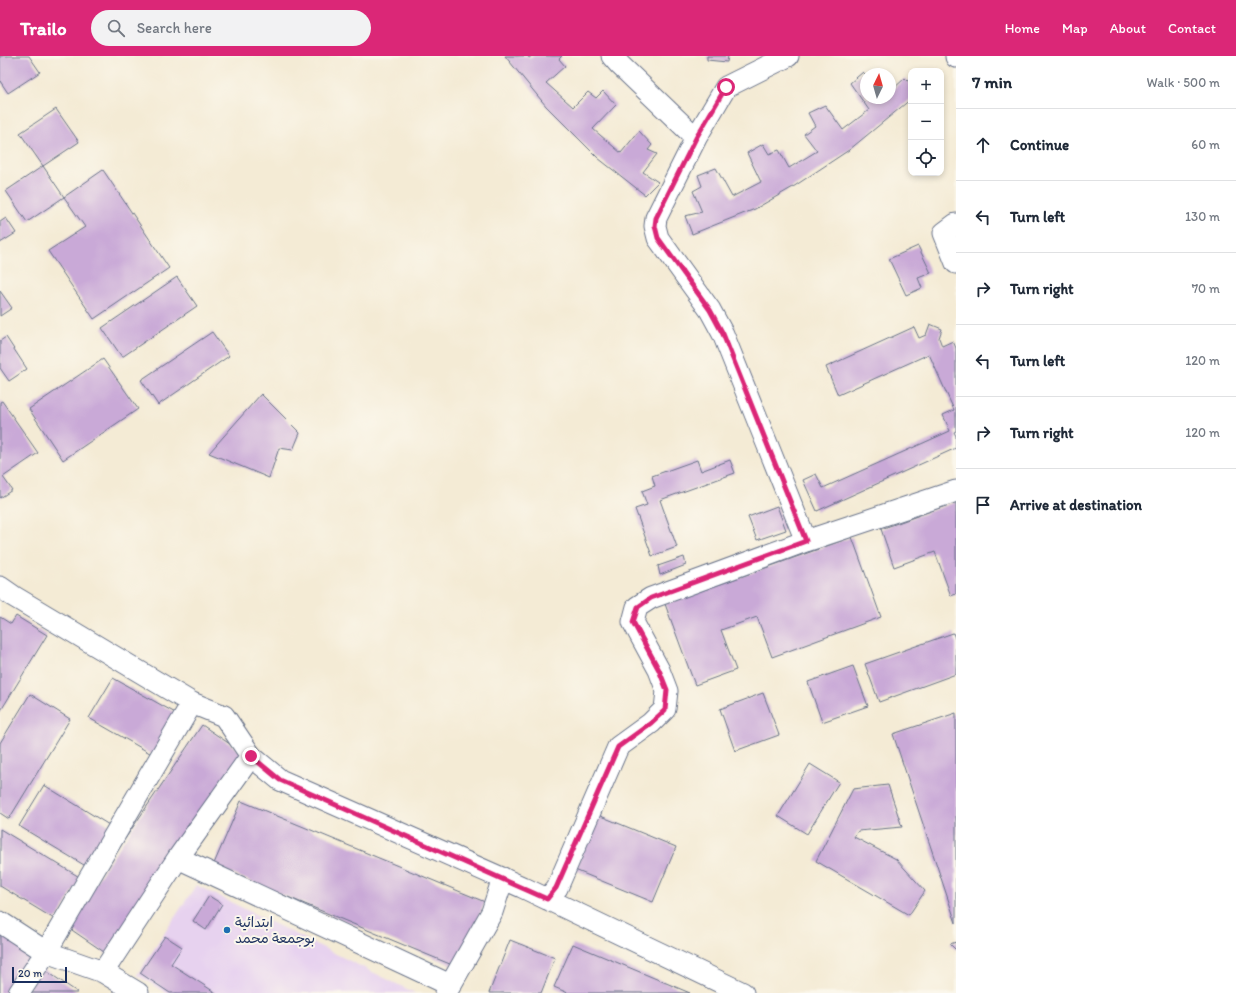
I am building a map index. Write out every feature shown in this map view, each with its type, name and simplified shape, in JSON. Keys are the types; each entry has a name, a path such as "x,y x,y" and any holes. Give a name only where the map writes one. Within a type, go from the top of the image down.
{"street":[{"path":"612,56 696,138"},
{"path":"788,56 726,87 696,138 656,218 655,226 658,238 710,310 723,334 806,541"},
{"path":"956,224 944,232 956,263"},
{"path":"547,899 556,888 618,747 651,723 665,710 667,690 659,670 633,622 638,607 651,598 806,541 956,491"},
{"path":"0,587 192,702 224,716 251,756 280,780 503,878 743,993"},
{"path":"19,993 46,952 192,702"},
{"path":"103,972 178,858 251,756"},
{"path":"178,858 448,989 492,912 503,878"},
{"path":"0,922 46,952 103,972 138,993"}],"shaded area":[{"name":"ابتدائية بوجمعة محمد","path":"196,885 415,993 166,993 137,975"}],"building":[{"path":"0,56 29,56 40,72 8,93 0,81"},
{"path":"505,56 528,56 529,58 532,56 562,56 559,59 565,66 546,83 573,107 588,92 596,98 603,91 616,105 593,129 621,153 639,131 652,145 648,150 657,154 643,172 658,182 645,195 598,158 546,106"},
{"path":"707,56 728,56 727,62 707,60"},
{"path":"860,75 860,97 850,83"},
{"path":"905,78 908,81 908,101 849,150 793,187 755,209 692,234 685,216 702,212 693,191 702,186 698,175 716,168 732,197 761,182 747,153 763,144 769,154 779,150 789,168 817,151 804,134 815,126 808,113 825,105 843,130 869,110 865,104 896,104 896,86"},
{"path":"56,109 79,142 43,166 20,133"},
{"path":"43,166 64,197 27,222 6,191"},
{"path":"103,170 169,268 94,319 48,251 85,227 64,197"},
{"path":"6,218 16,233 0,243 0,222"},
{"path":"918,246 931,273 918,278 922,288 906,295 889,259"},
{"path":"177,277 197,306 122,357 102,328"},
{"path":"0,291 12,308 0,316"},
{"path":"930,324 942,329 939,338 942,346 953,341 956,348 956,431 954,432 956,436 956,448 817,511 803,480 816,474 823,488 950,431 943,415 954,410 929,354 838,395 826,367 914,327 919,338 926,335"},
{"path":"212,332 229,356 158,405 141,380"},
{"path":"6,337 27,369 9,381 0,368 0,341"},
{"path":"103,359 138,409 63,460 29,409"},
{"path":"261,394 300,433 293,450 279,448 269,478 209,453"},
{"path":"2,401 38,453 3,477 12,490 0,498 0,402"},
{"path":"697,460 701,471 730,460 735,473 660,500 677,547 652,556 635,509 647,505 642,491 655,486 652,476"},
{"path":"956,502 956,594 951,596 935,552 894,567 881,529"},
{"path":"777,506 786,530 757,540 748,517"},
{"path":"852,537 881,617 772,657 757,617 721,630 736,670 695,685 665,604"},
{"path":"684,557 686,565 660,575 658,566"},
{"path":"16,616 47,635 0,712 0,617 11,624"},
{"path":"953,633 956,641 956,674 879,702 865,664"},
{"path":"853,666 868,706 822,722 808,682"},
{"path":"113,678 179,715 155,756 89,718"},
{"path":"763,693 779,735 735,751 720,709"},
{"path":"30,694 70,719 9,819 0,813 0,743"},
{"path":"956,713 956,923 893,734"},
{"path":"202,725 243,753 107,954 66,926"},
{"path":"810,764 839,782 807,834 778,816"},
{"path":"44,785 114,828 89,868 19,826"},
{"path":"888,785 902,827 858,831 854,837 896,859 925,891 909,915 816,861 853,789"},
{"path":"241,801 485,902 457,967 213,866"},
{"path":"598,815 676,847 653,902 575,870"},
{"path":"0,829 81,878 56,920 0,886"},
{"path":"209,896 222,904 206,930 193,921"},
{"path":"0,929 38,954 11,993 0,993"},
{"path":"165,936 182,947 171,964 216,993 170,993 140,973"},
{"path":"510,940 555,958 541,993 489,993"},
{"path":"956,942 956,950 950,944"},
{"path":"573,944 690,993 568,993 554,987"},
{"path":"42,968 77,992 77,993 26,993"}],"place":[{"name":"ابتدائية بوجمعة محمد","path":"227,930"}],"route":[{"path":"251,756 280,780 547,899 556,888 618,747 651,723 665,710 667,690 659,670 633,622 638,607 651,598 806,541 723,334 710,310 658,238 655,226 656,218 696,138 726,87"}]}
